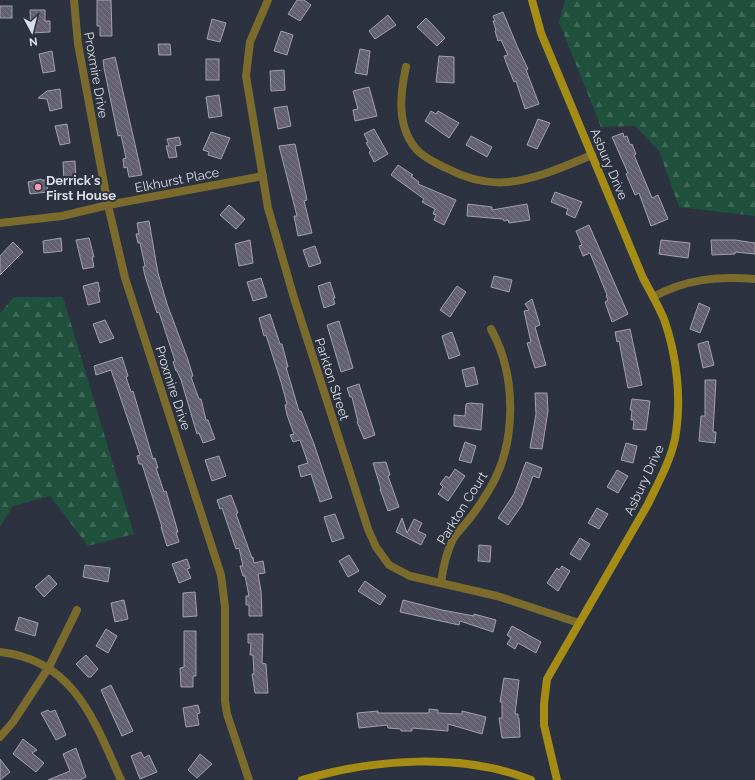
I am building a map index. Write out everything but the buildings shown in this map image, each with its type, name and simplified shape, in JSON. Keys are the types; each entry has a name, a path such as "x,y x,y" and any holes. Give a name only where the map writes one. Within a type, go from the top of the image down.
{"street":[{"name":"Proxmire Drive","path":"74,0 78,44 108,205 125,278 221,575 225,607 225,701 227,714 249,780"},
{"name":"Parkton Street","path":"268,0 250,42 246,76 268,208 291,291 368,529 376,547 389,565 410,576 497,596 579,623"},
{"name":"Asbury Drive","path":"532,0 541,33 643,278 663,317 676,365 677,408 675,439 665,468 648,504 547,679 544,704 544,725 555,775 558,780"},
{"path":"406,67 402,86 401,107 408,136 413,144 428,159 451,171 480,181 507,182 538,175 592,155"},
{"name":"Elkhurst Place","path":"0,223 62,216 108,205 263,176"},
{"path":"653,297 681,284 701,279 737,277 755,279"},
{"name":"Parkton Court","path":"441,583 445,561 453,540 478,508 490,488 501,464 507,444 510,408 508,381 500,349 491,329"},
{"path":"0,737 13,722 49,667 77,610"},
{"path":"0,652 33,659 49,667 68,684 84,703 121,780"},
{"path":"302,780 342,770 416,762 475,764 506,770 531,780"}],"green space":[{"path":"565,0 755,0 755,216 679,207 659,151 635,126 601,127 559,22"},
{"path":"14,297 63,297 134,534 88,546 50,496 13,506 0,527 0,313"}],"place":[{"name":"Derrick's First House","path":"38,187"}]}
